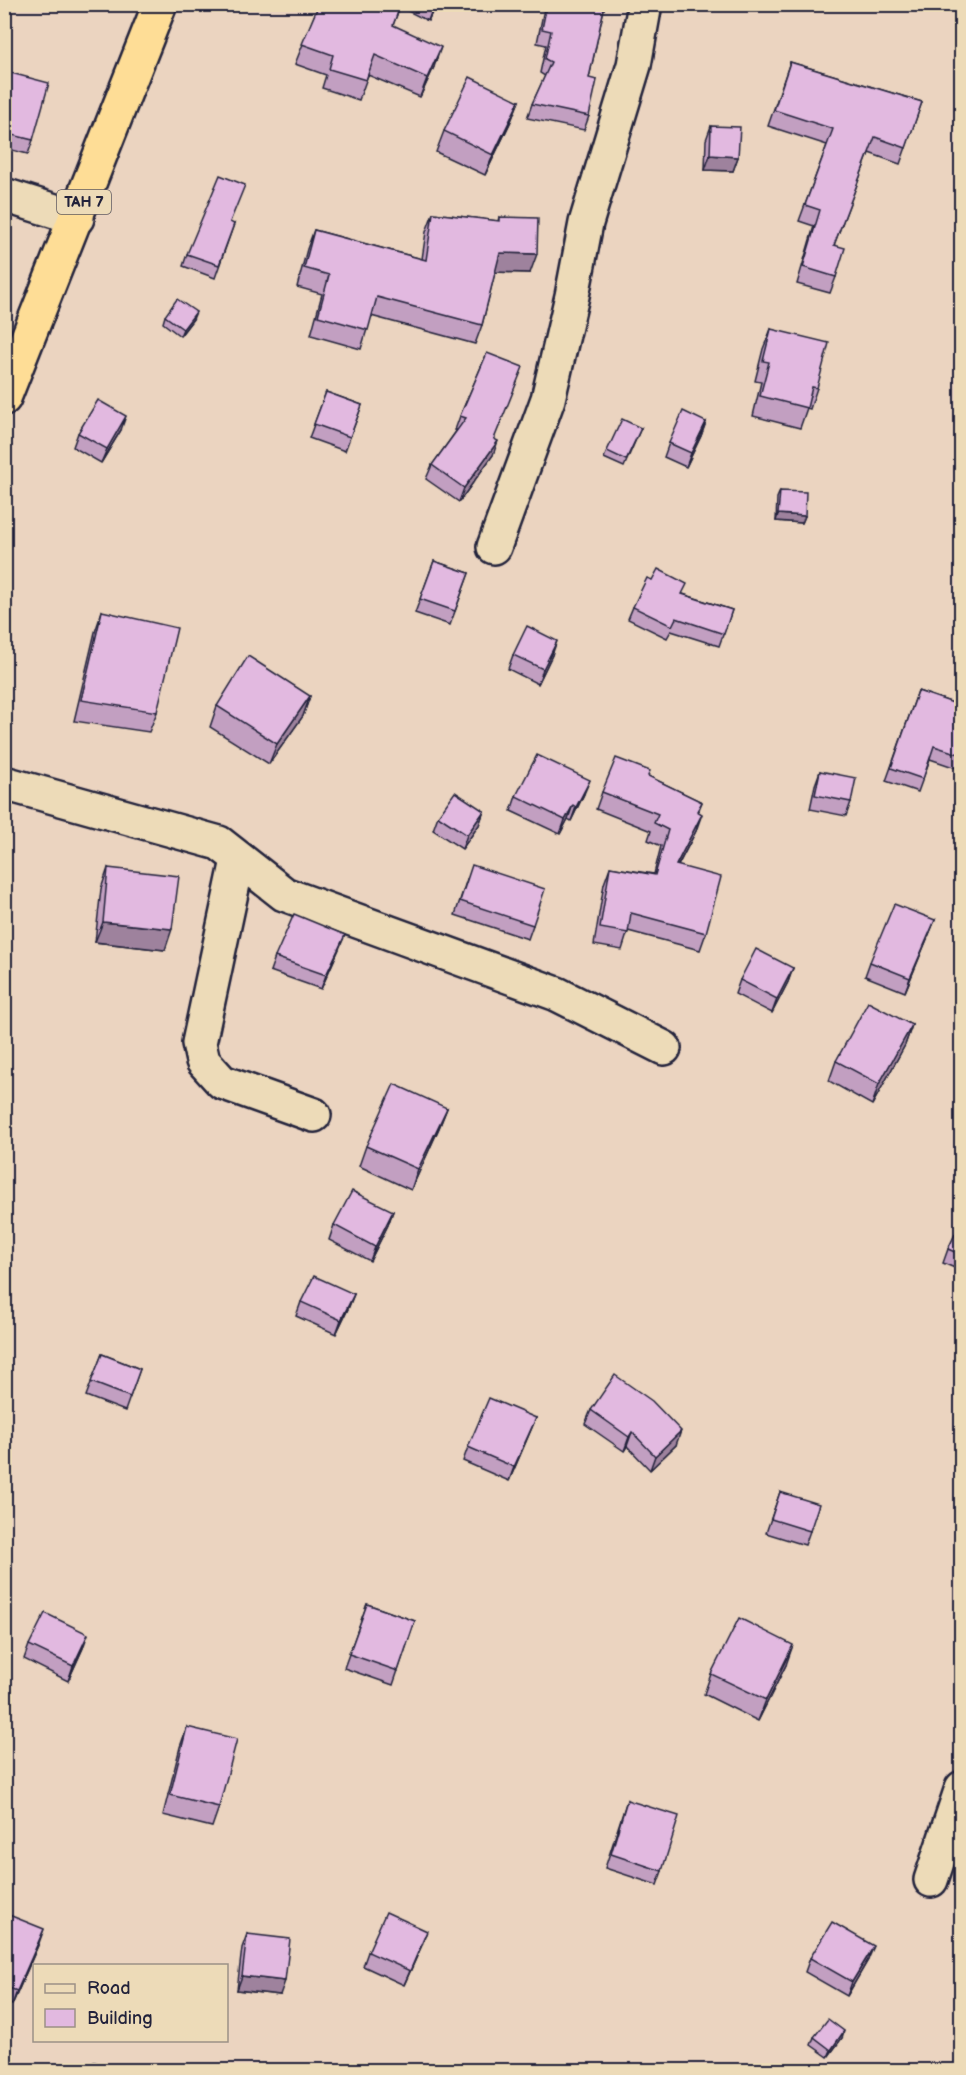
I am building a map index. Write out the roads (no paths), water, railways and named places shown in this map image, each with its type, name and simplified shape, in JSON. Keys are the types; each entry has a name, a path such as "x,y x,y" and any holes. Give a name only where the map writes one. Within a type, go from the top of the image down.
{"highway":[{"name":"TAH 7","path":"4,398 160,4"}],"street":[{"path":"494,547 548,399 586,223 634,64 645,4"},
{"path":"4,195 77,218"},
{"path":"4,783 219,843 284,894 557,994 664,1048"},
{"path":"238,860 199,1043 203,1061 222,1083 314,1115"},
{"path":"931,1880 962,1788"}]}
